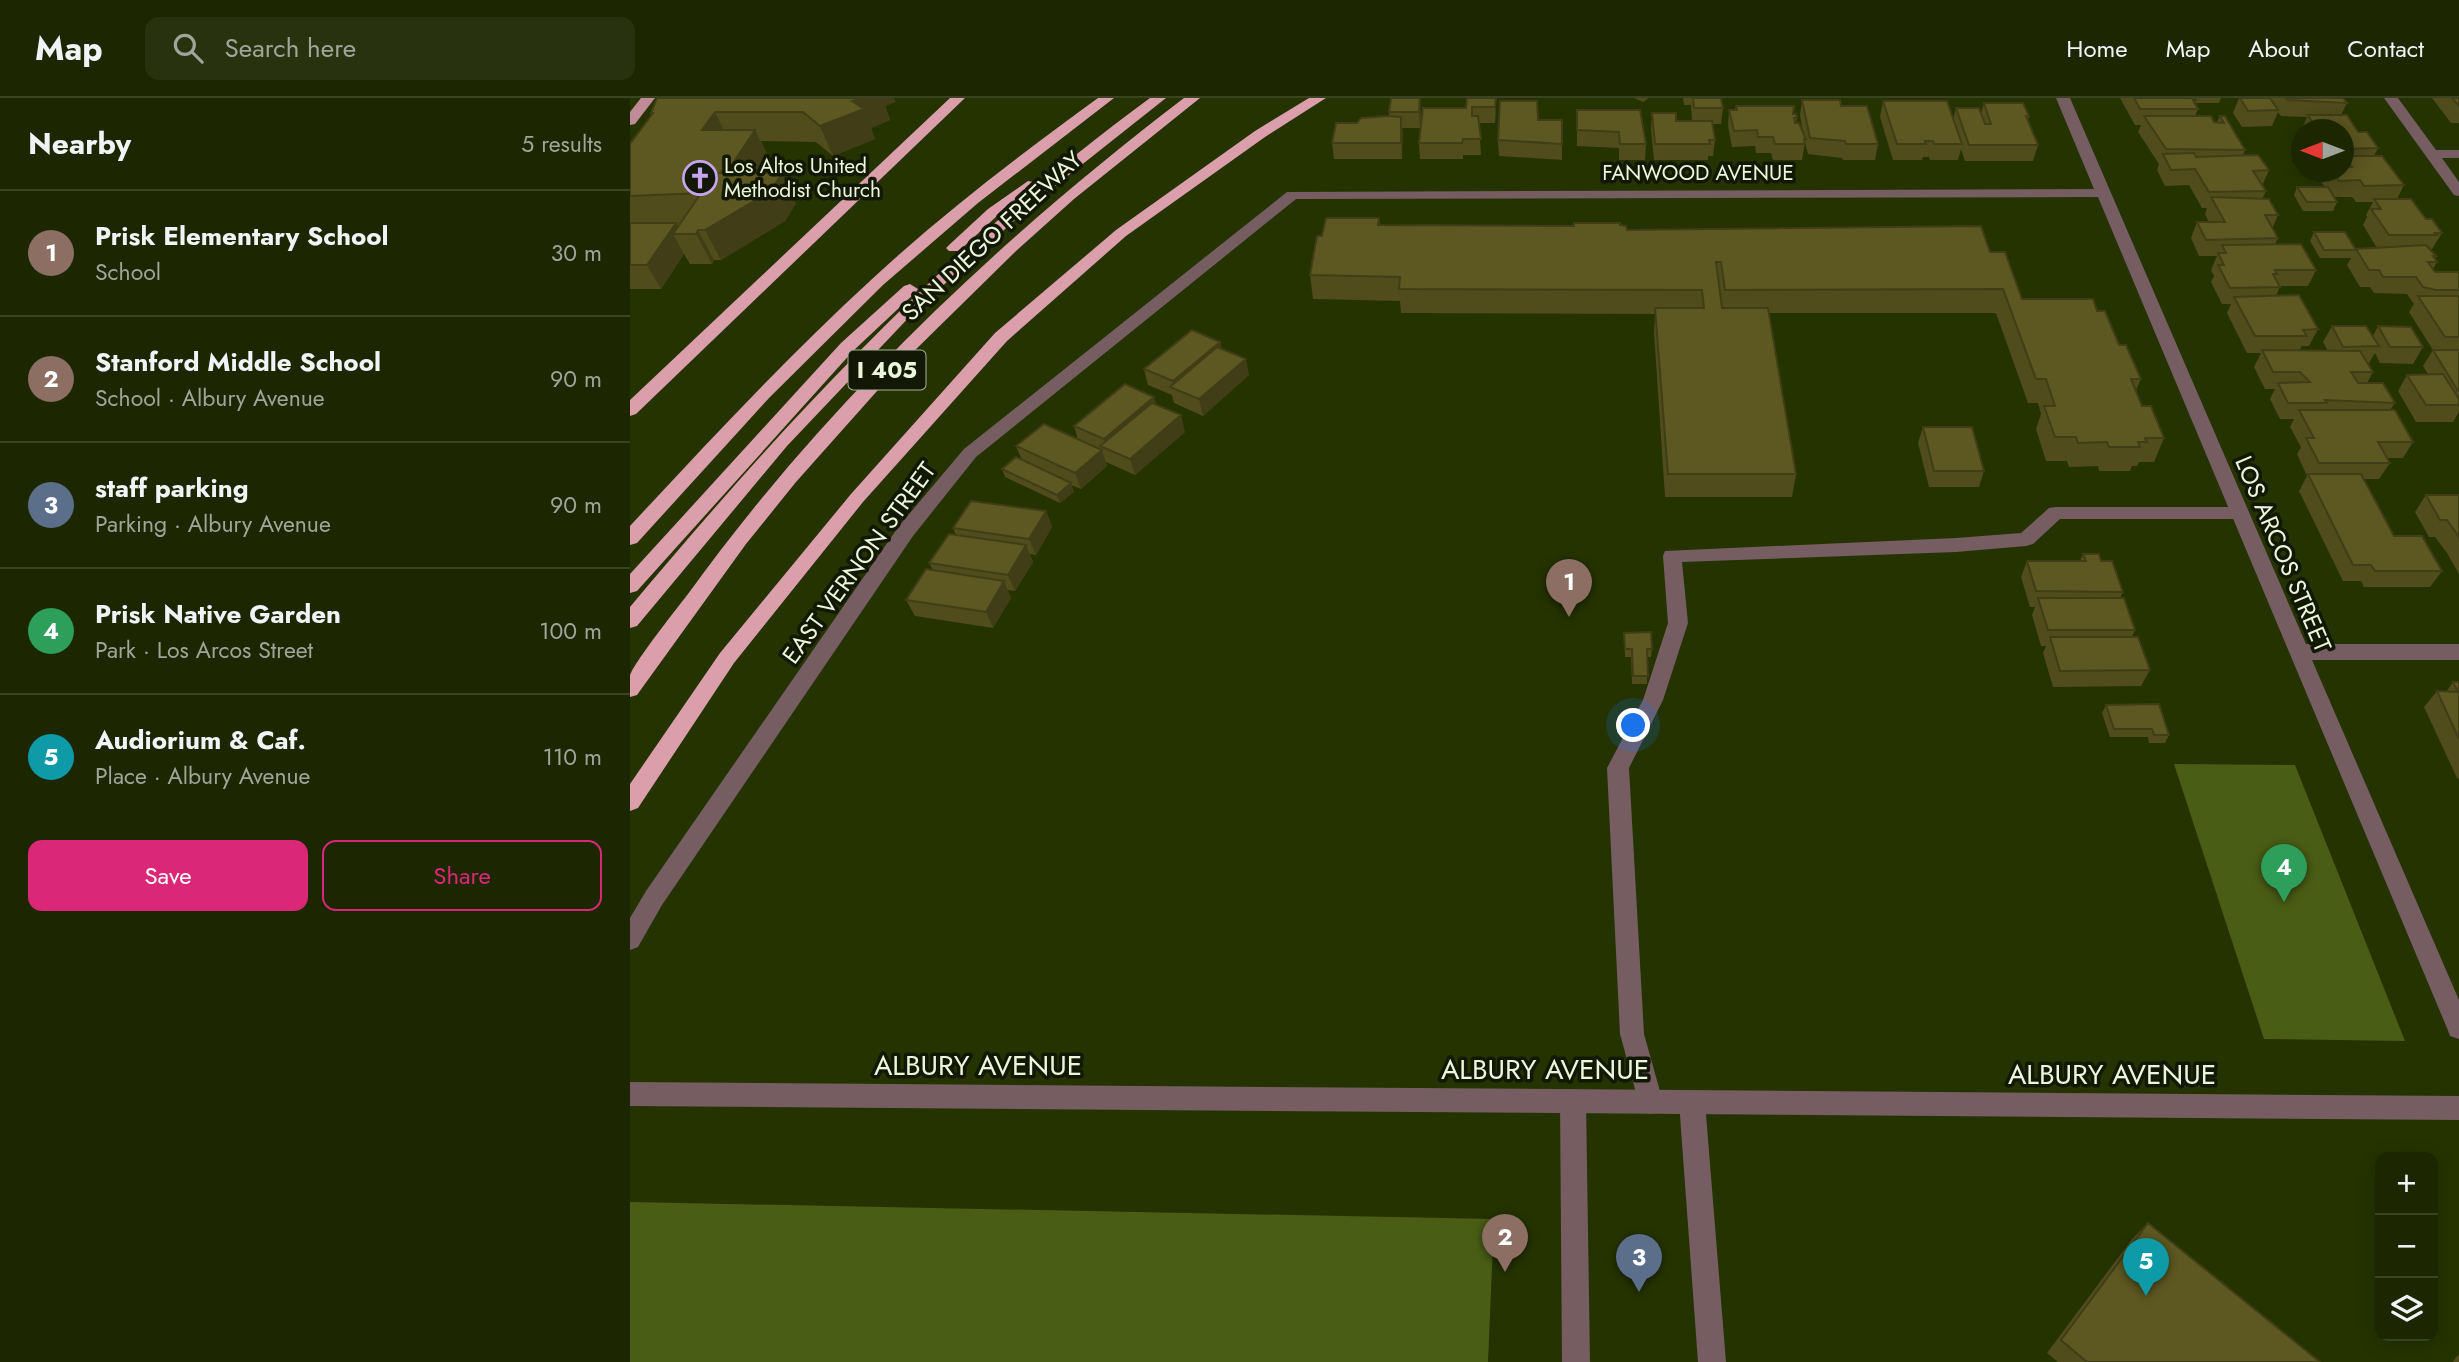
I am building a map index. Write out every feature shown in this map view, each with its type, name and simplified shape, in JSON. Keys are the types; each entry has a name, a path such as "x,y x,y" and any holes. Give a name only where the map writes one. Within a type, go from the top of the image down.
{"highway":[{"path":"630,411 958,98"},
{"name":"SAN DIEGO FREEWAY","path":"630,538 846,311 988,186 1107,98"},
{"path":"630,586 847,347 993,212 1140,98"},
{"path":"630,621 723,509 834,385 940,278 1103,138 1159,98"},
{"name":"SAN DIEGO FREEWAY","path":"630,689 739,540 855,404 920,335 1000,257 1082,185 1193,98"},
{"path":"630,802 727,658 857,498 1001,337 1121,233 1260,134 1318,98"}],"main road":[{"path":"630,121 648,98"}],"street":[{"name":"LOS ARCOS STREET","path":"2063,98 2459,1028"},
{"path":"2391,98 2459,192"},
{"path":"2431,153 2459,154"},
{"name":"FANWOOD AVENUE","path":"1292,195 2104,193"},
{"name":"EAST VERNON STREET","path":"630,940 662,887 906,531 970,453 1292,195"},
{"path":"1650,1102 1632,1034 1618,768 1653,700 1678,623 1672,556 1956,545 2026,539 2056,513 2239,513"},
{"path":"2297,652 2459,652"},
{"name":"ALBURY AVENUE","path":"630,1094 2459,1108"},
{"path":"1573,1101 1576,1362"},
{"path":"1692,1102 1712,1362"}],"green space":[{"path":"2174,764 2295,765 2405,1041 2264,1039"},
{"path":"630,1202 1494,1219 1488,1362 630,1362"}],"building":[{"path":"657,98 861,98 852,101 864,109 820,126 803,112 715,112 702,130 755,130 729,169 720,173 782,173 771,191 705,230 698,230 696,234 673,234 701,193 630,196 630,144 653,113"},
{"path":"1391,98 1420,98 1419,112 1389,112"},
{"path":"1467,98 1496,98 1495,107 1472,107 1472,116 1478,116 1481,139 1463,139 1462,143 1419,143 1423,108 1466,108"},
{"path":"1693,98 1721,98 1723,108 1694,108"},
{"path":"2134,98 2195,98 2196,100 2193,100 2198,109 2140,109"},
{"path":"2240,98 2270,98 2278,110 2248,111"},
{"path":"2286,98 2343,98 2347,103 2288,100"},
{"path":"1802,100 1840,100 1841,106 1867,106 1878,144 1846,144 1845,141 1810,138"},
{"path":"1500,101 1537,101 1538,120 1562,120 1562,144 1498,140"},
{"path":"1883,101 1947,101 1962,144 1934,144 1933,141 1925,141 1926,144 1897,144"},
{"path":"1984,103 2023,103 2038,145 1969,145 1956,108 1979,108 1985,124 1991,124"},
{"path":"1736,106 1794,106 1793,114 1796,114 1797,118 1794,118 1795,123 1799,123 1806,139 1805,144 1775,144 1773,137 1758,137 1757,130 1734,131 1729,110 1737,110"},
{"path":"1577,110 1640,110 1646,144 1620,144 1619,132 1577,130"},
{"path":"1652,113 1676,113 1676,121 1712,121 1715,140 1709,140 1710,144 1655,144"},
{"path":"2308,115 2347,115 2350,119 2310,119"},
{"path":"2144,116 2211,116 2214,122 2224,123 2220,116 2225,116 2245,150 2166,149"},
{"path":"1401,117 1401,143 1332,143 1336,123 1357,123 1361,118"},
{"path":"2354,126 2358,132 2367,132 2378,148 2354,149"},
{"path":"2194,153 2196,157 2258,155 2269,170 2253,171 2266,191 2209,192 2195,169 2171,170 2163,154"},
{"path":"2354,156 2382,156 2404,185 2364,186 2360,180 2354,180"},
{"path":"2297,187 2328,187 2337,202 2307,202"},
{"path":"2211,197 2269,199 2278,215 2265,215 2278,238 2206,240 2197,222 2225,222"},
{"path":"2374,199 2411,199 2426,219 2432,219 2442,233 2389,235 2371,209 2381,209"},
{"path":"1326,218 1379,218 1378,225 1574,226 1574,223 1620,223 1626,226 1627,230 1981,226 1990,252 2005,252 2022,299 2093,299 2097,311 2105,311 2119,345 2126,345 2141,379 2131,379 2142,406 2151,406 2164,438 2145,438 2147,442 2138,442 2140,447 2109,447 2107,442 2078,443 2076,437 2055,437 2044,406 2055,406 2046,379 2036,379 2003,289 1725,290 1721,262 1716,262 1722,308 1768,308 1796,474 1668,474 1655,308 1704,308 1702,290 1399,289 1400,277 1310,275 1317,236 1322,236"},
{"path":"630,223 676,223 647,265 630,265"},
{"path":"2314,232 2345,232 2356,250 2324,250"},
{"path":"2301,244 2316,270 2275,270 2277,274 2273,274 2280,287 2230,288 2218,265 2224,265 2218,253 2226,253 2222,245"},
{"path":"2426,245 2436,256 2433,256 2437,262 2428,262 2435,272 2459,272 2459,290 2423,287 2416,277 2383,277 2379,270 2369,270 2356,249"},
{"path":"2299,295 2318,329 2303,330 2307,336 2255,336 2234,297"},
{"path":"2418,296 2459,296 2459,337 2445,337"},
{"path":"2332,326 2366,326 2379,346 2343,347"},
{"path":"2378,326 2411,327 2423,347 2390,347"},
{"path":"1192,330 1220,342 1173,381 1144,369"},
{"path":"1217,347 1246,359 1199,399 1170,387"},
{"path":"2262,350 2360,351 2373,372 2351,372 2358,383 2383,383 2395,403 2325,400 2327,403 2288,403 2278,383 2310,382 2300,372 2273,372"},
{"path":"2433,350 2459,350 2459,391 2458,391"},
{"path":"2443,374 2459,399 2459,405 2426,405 2407,375"},
{"path":"1125,384 1154,397 1104,439 1074,426"},
{"path":"1152,403 1181,415 1130,459 1100,446"},
{"path":"2299,410 2395,410 2413,442 2378,442 2390,463 2319,463 2306,438 2314,438"},
{"path":"1044,424 1102,450 1075,473 1016,446"},
{"path":"1923,427 1972,427 1984,471 1934,471"},
{"path":"1016,457 1071,483 1057,495 1002,469"},
{"path":"2308,474 2361,474 2394,536 2422,536 2442,571 2375,571 2371,565 2353,565"},
{"path":"2426,495 2459,495 2459,537 2447,520 2440,520"},
{"path":"971,501 1046,511 1029,539 953,528"},
{"path":"949,534 1026,545 1008,575 929,563"},
{"path":"2083,554 2099,554 2101,561 2112,561 2123,592 2036,591 2027,561 2086,561"},
{"path":"926,569 1004,581 986,612 906,600"},
{"path":"2038,598 2124,598 2135,630 2048,630"},
{"path":"1651,632 1652,649 1647,649 1648,676 1633,676 1632,649 1625,649 1624,633"},
{"path":"2050,637 2138,637 2150,670 2060,671"},
{"path":"2453,682 2459,682 2459,739 2437,691 2458,692"},
{"path":"2159,704 2169,735 2154,735 2152,729 2114,729 2106,705"},
{"path":"2148,1223 2320,1362 2087,1362 2061,1340"}],"place":[{"name":"Los Altos United Methodist Church","path":"700,178"},
{"name":"Prisk Elementary School","path":"1569,617"},
{"name":"Prisk Native Garden","path":"2284,902"},
{"name":"Stanford Middle School","path":"1505,1272"},
{"name":"staff parking","path":"1639,1292"},
{"name":"Audiorium & Caf.","path":"2146,1296"}]}
